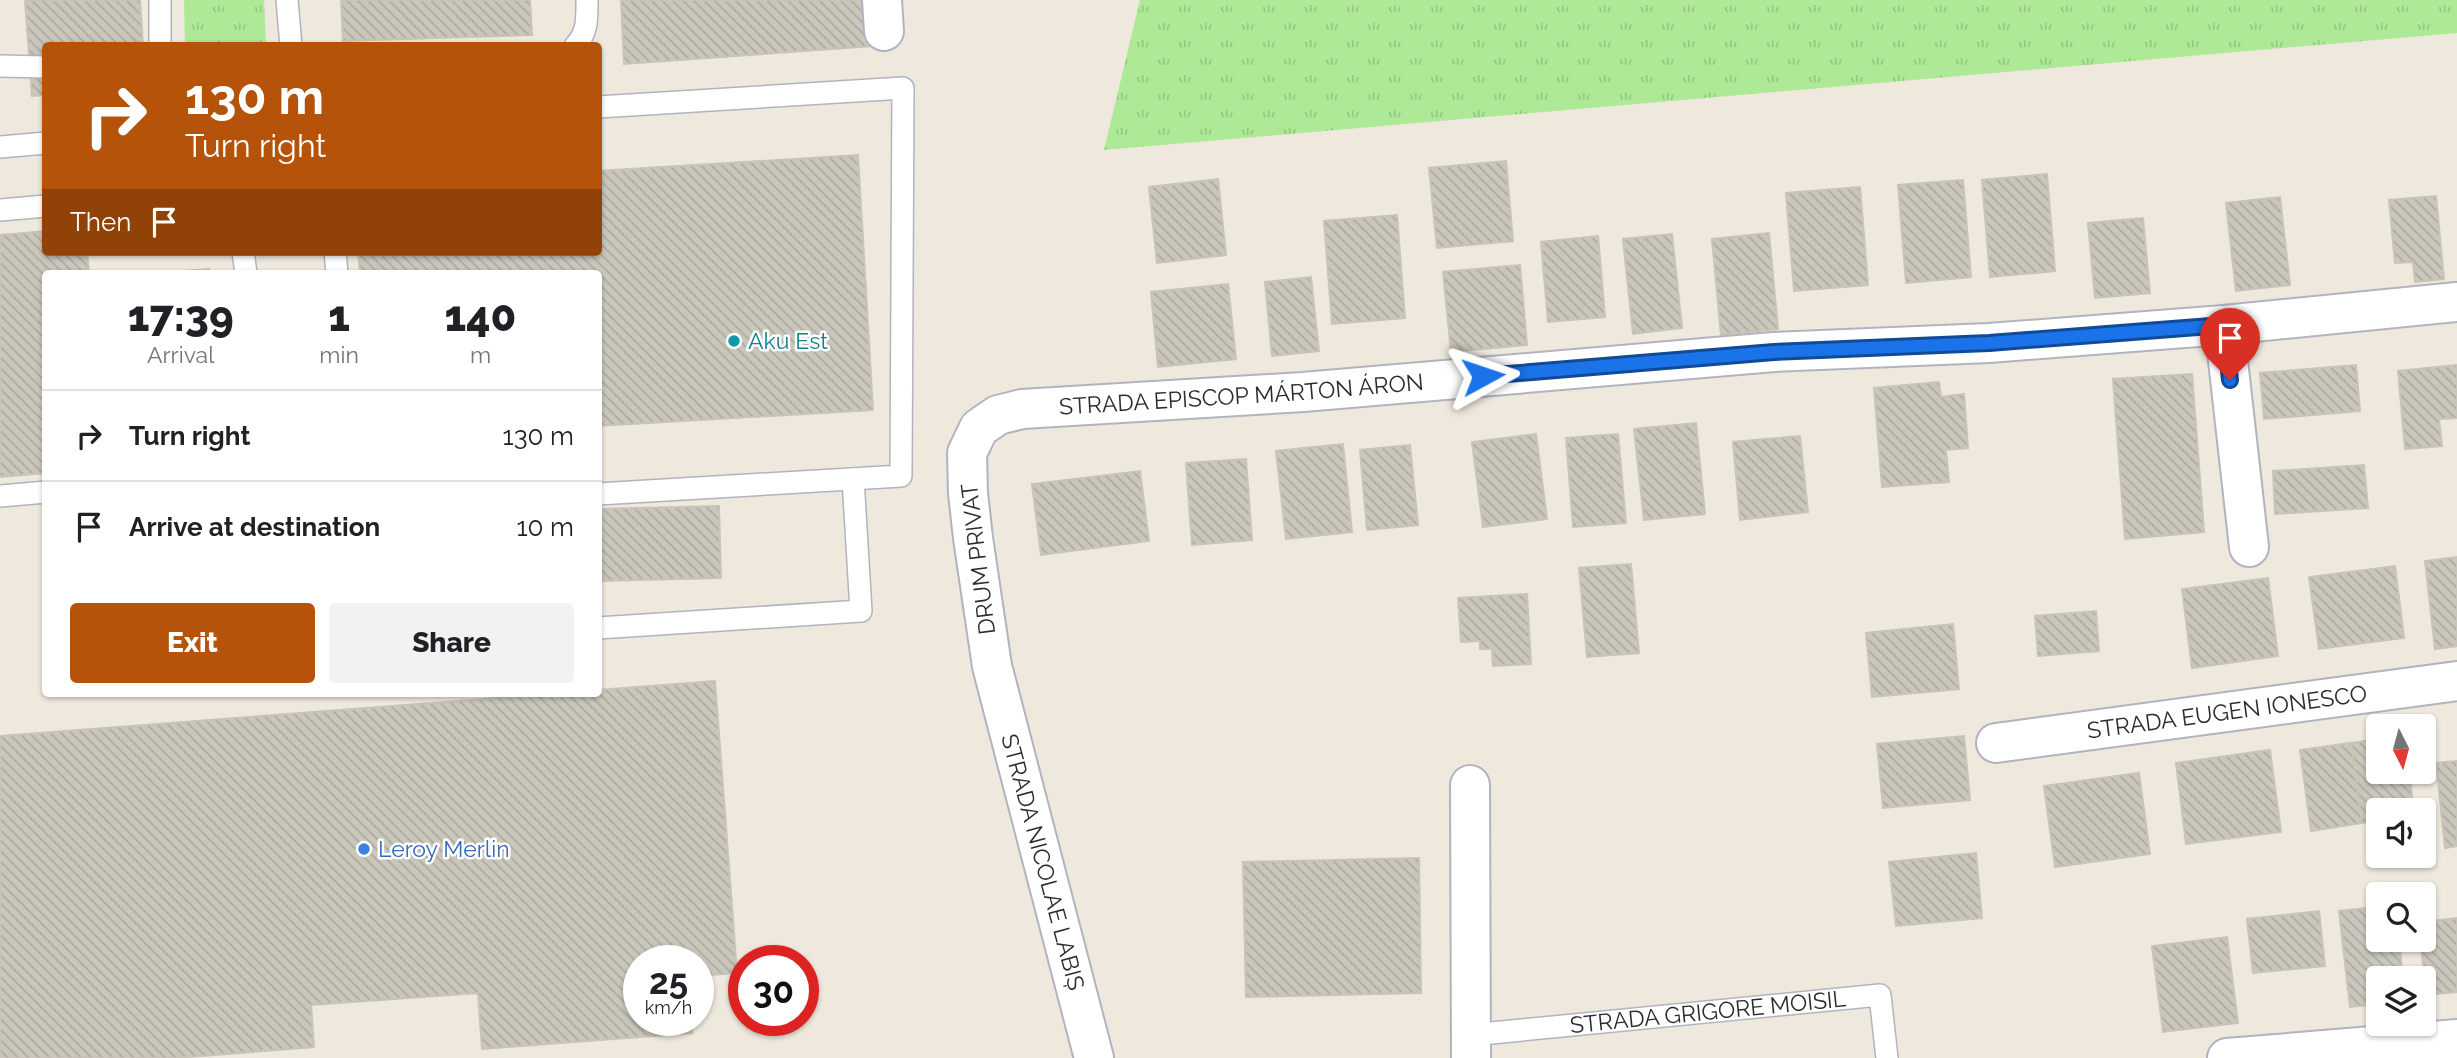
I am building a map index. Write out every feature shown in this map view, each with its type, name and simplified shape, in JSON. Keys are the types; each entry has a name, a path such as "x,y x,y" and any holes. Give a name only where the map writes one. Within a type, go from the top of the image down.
{"street":[{"name":"STRADA EPISCOP MÁRTON ÁRON","path":"967,453 979,428 999,415 1022,409 1303,392 1774,352 1989,343 2224,325 2457,302"},
{"path":"2224,325 2249,547"},
{"name":"DRUM PRIVAT","path":"967,453 973,538 992,666"},
{"name":"STRADA NICOLAE LABIȘ","path":"992,666 1094,1058"},
{"name":"STRADA EUGEN IONESCO","path":"1996,743 2457,681"},
{"name":"STRADA GRIGORE MOISIL","path":"1470,785 1471,1047"},
{"path":"2227,1058 2457,1039"}],"lane":[{"path":"160,0 160,42"},
{"path":"287,0 291,42"},
{"path":"578,42 587,24 587,0"},
{"path":"0,66 42,67"},
{"path":"602,107 903,88 901,476 602,494"},
{"path":"0,147 42,144"},
{"path":"0,210 42,206"},
{"path":"602,628 861,611 853,480"},
{"path":"0,496 42,492"},
{"name":"STRADA GRIGORE MOISIL","path":"1471,1047 1880,995 1886,1058"}],"green space":[{"path":"184,0 264,0 266,42 185,42"},
{"path":"1140,0 2457,0 2457,33 1104,150"}],"building":[{"path":"25,0 140,0 143,42 42,42 42,95 32,96"},
{"path":"341,0 530,0 532,35 343,41"},
{"path":"621,0 868,0 873,46 624,64"},
{"name":"Aku Est","path":"858,155 873,410 602,426 602,270 360,270 358,256 602,256 602,171"},
{"path":"1506,161 1513,241 1437,248 1429,168"},
{"path":"2047,174 2055,271 1990,277 1982,180"},
{"path":"1218,179 1226,255 1157,263 1149,187"},
{"path":"1963,180 1971,277 1906,283 1898,185"},
{"path":"1860,187 1868,285 1794,291 1786,193"},
{"path":"2436,196 2444,279 2415,282 2413,262 2395,263 2389,200"},
{"path":"2280,197 2290,285 2236,291 2226,203"},
{"path":"1397,215 1405,318 1332,324 1324,221"},
{"path":"2143,218 2150,293 2095,298 2088,223"},
{"path":"42,231 42,256 87,256 89,270 42,270 42,473 0,477 0,235"},
{"path":"1769,233 1778,329 1721,335 1712,239"},
{"path":"1672,234 1682,328 1633,334 1623,239"},
{"path":"1598,236 1605,317 1548,322 1541,242"},
{"path":"1520,265 1527,345 1451,352 1443,272"},
{"path":"1311,277 1319,351 1272,356 1265,282"},
{"path":"1228,284 1236,359 1158,367 1151,292"},
{"path":"2356,365 2360,411 2264,419 2260,373"},
{"path":"2457,365 2457,418 2439,419 2442,446 2405,449 2398,371"},
{"path":"2192,374 2204,532 2125,539 2113,379"},
{"path":"1939,382 1941,397 1964,394 1968,448 1946,450 1949,482 1882,487 1874,388"},
{"path":"1696,423 1705,514 1644,520 1634,429"},
{"path":"1536,434 1547,519 1483,527 1472,442"},
{"path":"1618,434 1626,523 1573,527 1566,438"},
{"path":"1800,436 1808,512 1740,520 1733,442"},
{"path":"1343,444 1352,532 1286,539 1276,451"},
{"path":"1410,445 1418,525 1367,530 1360,450"},
{"path":"1246,459 1252,540 1192,545 1186,463"},
{"path":"2364,465 2368,508 2275,514 2273,471"},
{"path":"1140,471 1149,541 1041,555 1032,484"},
{"path":"719,506 721,578 602,581 602,509"},
{"path":"2457,557 2457,646 2435,649 2425,561"},
{"path":"1631,564 1639,653 1587,657 1579,568"},
{"path":"2395,566 2404,638 2319,649 2309,577"},
{"path":"2268,578 2278,656 2192,668 2182,589"},
{"path":"1527,594 1531,664 1493,666 1492,649 1480,649 1480,641 1461,642 1458,598"},
{"path":"2096,611 2099,651 2038,656 2035,616"},
{"path":"1953,624 1959,689 1872,697 1866,633"},
{"name":"Leroy Merlin","path":"715,681 735,945 728,945 728,974 714,975 714,945 623,945 623,1036 653,1036 482,1049 478,993 311,1005 314,1047 176,1058 0,1058 0,736 511,697 602,697 602,690"},
{"path":"1964,736 1970,800 1883,808 1877,744"},
{"path":"2366,741 2366,784 2411,784 2412,798 2366,798 2366,822 2362,823 2351,743"},
{"path":"2351,743 2362,823 2311,831 2300,750"},
{"path":"2270,750 2281,832 2186,844 2176,763"},
{"path":"2457,761 2457,846 2445,848 2436,763"},
{"path":"2139,773 2150,854 2055,867 2044,786"},
{"path":"1976,853 1982,918 1896,926 1889,862"},
{"path":"1419,858 1421,993 1246,997 1243,862"},
{"path":"2366,908 2366,952 2400,952 2402,966 2366,966 2366,1005 2350,1007 2339,911"},
{"path":"2319,911 2325,966 2253,973 2247,919"},
{"path":"2457,918 2457,992 2436,994 2436,966 2423,966 2422,952 2436,952 2436,921"},
{"path":"2227,937 2238,1023 2163,1032 2152,946"}],"place":[{"name":"Aku Est","path":"734,341"},
{"name":"Leroy Merlin","path":"364,849"}],"route":[{"path":"1483,376 1774,352 1989,343 2224,325 2230,380"}]}
